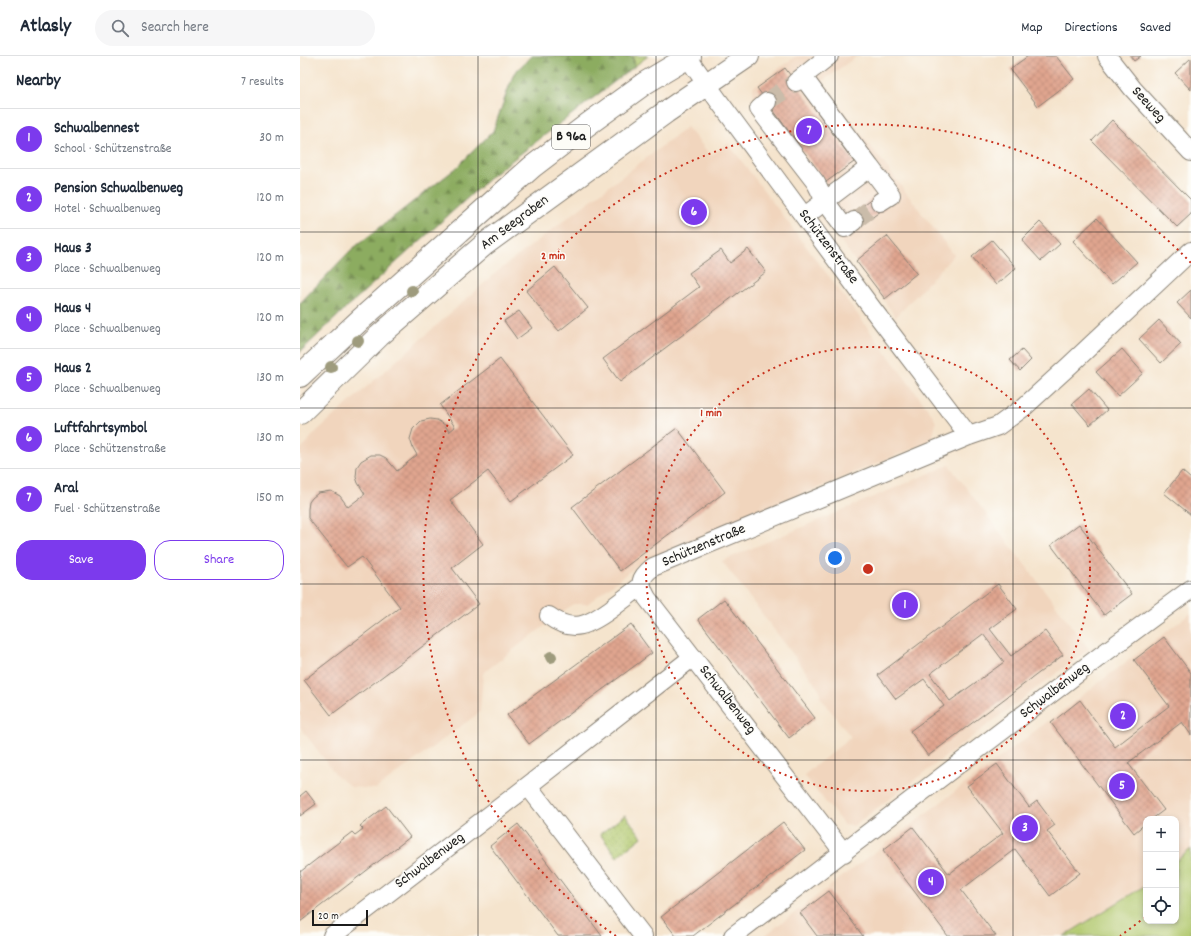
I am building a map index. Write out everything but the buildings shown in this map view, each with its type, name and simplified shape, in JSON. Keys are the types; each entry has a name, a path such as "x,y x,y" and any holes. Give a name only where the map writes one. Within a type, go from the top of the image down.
{"main road":[{"name":"Am Seegraben","path":"300,413 379,336 485,244 706,84 748,56"},
{"name":"Am Seegraben","path":"300,376 360,320 532,167 645,83 689,57"}],"street":[{"path":"829,56 799,79 891,194 880,202"},
{"name":"Seeweg","path":"1107,56 1133,89 1191,152"},
{"name":"Schützenstraße","path":"689,57 706,84 969,436"},
{"path":"767,102 759,109 816,183 824,201 845,228 854,221"},
{"path":"754,147 776,132"},
{"path":"805,216 870,167"},
{"name":"Schützenstraße","path":"641,586 644,574 653,567 969,436 998,426 1024,407 1191,251"},
{"path":"549,616 557,622 566,625 575,626 588,624 641,586 647,598 693,657"},
{"name":"Schwalbenweg","path":"733,936 844,853 1099,657 1191,589"},
{"name":"Schwalbenweg","path":"332,936 693,657 844,853"},
{"path":"528,786 643,936"}],"shaded area":[{"path":"796,56 857,56 821,82 954,255 896,317 834,232 807,180 755,112 753,87"},
{"path":"687,127 711,156 728,143 933,416 936,423 933,436 926,443 645,560 587,604 573,604 483,673 480,712 376,789 351,787 337,776 300,727 300,450 317,431 498,271"},
{"path":"949,465 1089,649 853,826 844,825 804,775 851,737 820,697 820,690 722,561"},
{"path":"1191,613 1191,849 1179,859 1179,816 1143,816 1143,887 1064,936 764,936"}],"green space":[{"path":"532,56 632,56 635,66 494,174 347,307 300,352 300,303 351,250 455,169 493,131 514,73"},
{"path":"633,56 648,56 635,66"},
{"path":"625,815 642,837 617,857 600,834"},
{"path":"1191,849 1191,936 1064,936 1143,887 1143,924 1179,924 1179,859"}],"tunnel":[{"path":"767,102 796,82"},
{"path":"854,221 880,202"}],"place":[{"name":"Aral","path":"809,131"},
{"name":"Luftfahrtsymbol","path":"694,212"},
{"name":"Schwalbennest","path":"905,605"},
{"name":"Pension Schwalbenweg","path":"1123,716"},
{"name":"Haus 2","path":"1122,786"},
{"name":"Haus 3","path":"1025,828"},
{"name":"Haus 4","path":"931,882"}]}
